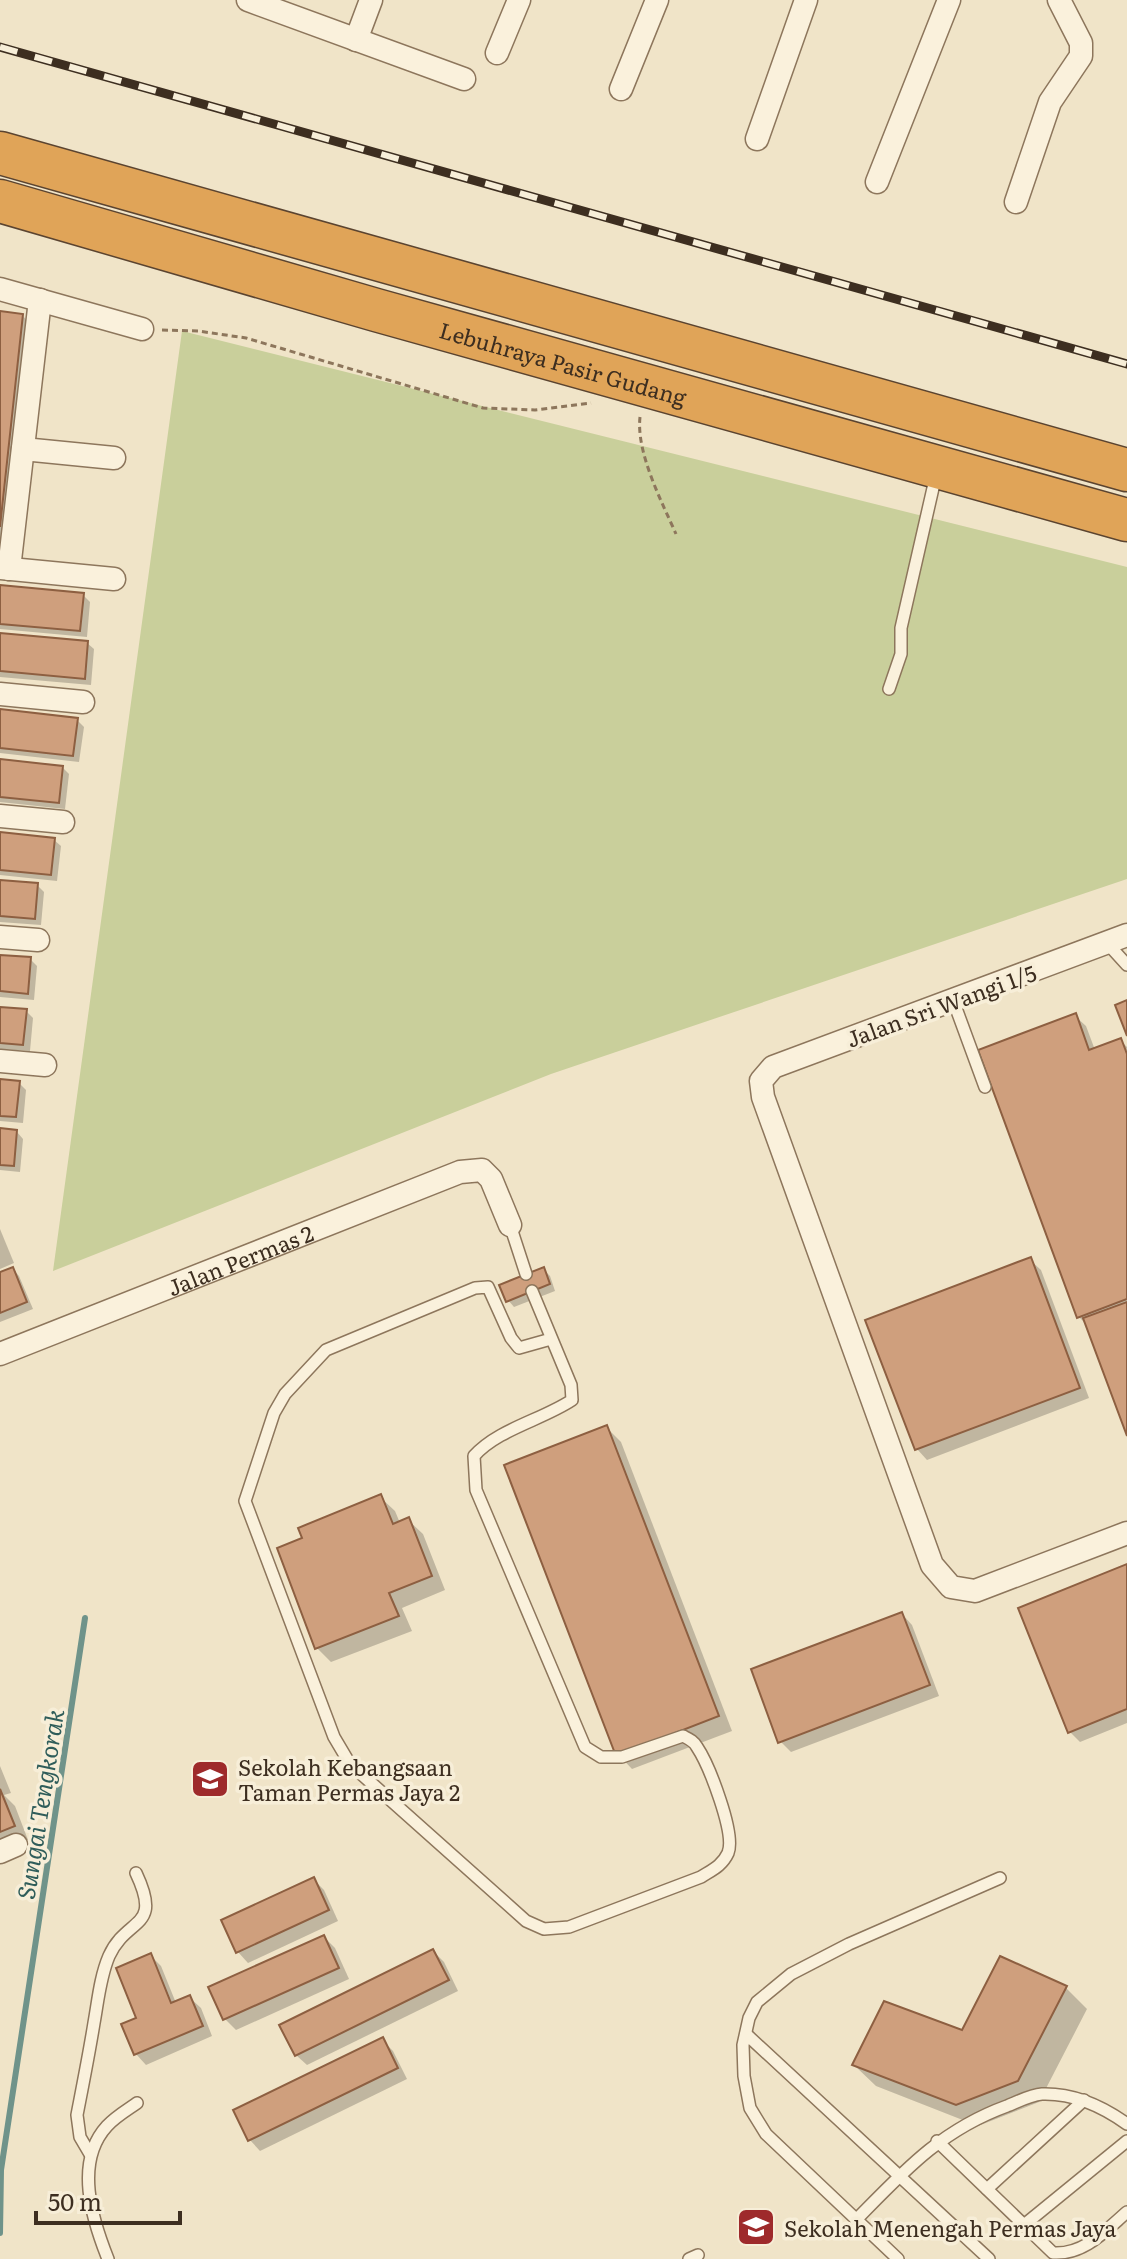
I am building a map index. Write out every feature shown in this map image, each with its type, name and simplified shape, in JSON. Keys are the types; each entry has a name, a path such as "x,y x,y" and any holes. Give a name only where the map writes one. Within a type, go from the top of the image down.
{"highway":[{"path":"0,153 1127,470"},
{"name":"Lebuhraya Pasir Gudang","path":"0,201 1127,520"}],"street":[{"path":"248,0 464,79"},
{"path":"356,40 371,0"},
{"path":"497,53 519,0"},
{"path":"621,89 657,0"},
{"path":"757,139 806,0"},
{"path":"877,182 949,0"},
{"path":"1016,202 1050,102 1081,56 1081,43 1059,0"},
{"path":"0,289 142,329"},
{"path":"40,300 23,449 4,568 114,579"},
{"path":"23,449 114,458"},
{"path":"0,694 83,702"},
{"path":"0,816 63,822"},
{"path":"0,937 38,940"},
{"name":"Jalan Sri Wangi 1/5","path":"1117,939 773,1067 761,1081 763,1097 932,1565 951,1587 975,1591 1127,1533"},
{"path":"0,1061 45,1065"},
{"name":"Jalan Permas 2","path":"0,1354 460,1172 482,1170 491,1179 510,1225"}],"lane":[{"path":"889,689 901,654 901,628 938,467"},
{"path":"1117,939 1127,965"},
{"path":"953,1000 985,1087"},
{"path":"510,1225 526,1274"},
{"path":"532,1291 571,1385 572,1400 484,1445 474,1456 476,1490 585,1747 601,1757 622,1757 683,1736 696,1743 731,1838 729,1852 720,1866 701,1877 569,1927 544,1929 526,1921 350,1764 334,1737 245,1501 279,1404 326,1350 475,1288 488,1287 511,1338 519,1348 551,1339"},
{"path":"90,2154 80,2137 77,2115 102,1976 119,1938 135,1927 146,1912 146,1895 136,1873"},
{"path":"898,2259 766,2134 750,2108 744,2076 743,2045 749,2018 757,2002 791,1974 849,1944 1000,1878"},
{"path":"746,2034 989,2259"},
{"path":"857,2219 937,2141 984,2114 1032,2096 1042,2094 1084,2100 1127,2124"},
{"path":"987,2189 1084,2100"},
{"path":"108,2259 91,2200 88,2177 90,2154 106,2127 137,2103"},
{"path":"937,2141 1053,2253 1070,2254 1090,2243 1127,2212"},
{"path":"1024,2225 1127,2141"}],"path":[{"path":"142,329 198,331 246,338 483,408 535,410 591,403"},
{"path":"643,385 638,427 657,490 676,534"}],"green space":[{"path":"182,331 1127,567 1127,879 551,1074 53,1271"}],"building":[{"path":"0,311 23,314 0,527"},
{"path":"0,585 84,593 80,631 0,624"},
{"path":"0,633 88,641 85,679 0,671"},
{"path":"0,709 78,718 73,756 0,748"},
{"path":"0,759 63,766 59,803 0,797"},
{"path":"0,832 55,838 51,875 0,870"},
{"path":"0,880 38,883 35,919 0,916"},
{"path":"0,955 31,957 28,994 0,991"},
{"path":"1127,1000 1127,1036 1115,1005"},
{"path":"0,1007 27,1009 23,1045 0,1043"},
{"path":"1076,1013 1089,1050 1121,1038 1127,1054 1127,1299 1077,1318 978,1050"},
{"path":"0,1079 20,1081 16,1117 0,1116"},
{"path":"0,1128 17,1130 14,1166 0,1165"},
{"path":"1031,1257 1080,1388 915,1450 865,1320"},
{"path":"13,1267 27,1302 0,1313 0,1272"},
{"path":"544,1267 550,1284 506,1302 499,1285"},
{"path":"1127,1302 1127,1436 1083,1318"},
{"path":"607,1425 719,1716 616,1756 504,1465"},
{"path":"381,1494 393,1524 409,1517 432,1576 389,1593 399,1616 315,1649 277,1548 302,1538 298,1528"},
{"path":"1127,1564 1127,1709 1068,1733 1018,1608"},
{"path":"902,1612 930,1685 778,1743 751,1669"},
{"path":"0,1789 15,1826 0,1832"},
{"path":"314,1877 329,1910 236,1953 221,1920"},
{"path":"324,1935 339,1968 223,2020 208,1987"},
{"path":"433,1949 449,1980 295,2056 279,2025"},
{"path":"151,1953 171,2003 190,1995 203,2026 134,2055 121,2024 136,2018 116,1968"},
{"path":"1000,1956 1067,1986 1018,2081 956,2105 852,2065 884,2001 962,2030"},
{"path":"383,2037 398,2068 248,2141 233,2110"}],"waterway":[{"name":"Sungai Tengkorak","path":"0,2233 1,2170 85,1618"}],"railway":[{"path":"0,47 1127,364"}],"place":[{"name":"Sekolah Kebangsaan Taman Permas Jaya 2","path":"210,1779"},
{"name":"Sekolah Menengah Permas Jaya","path":"756,2227"}]}
